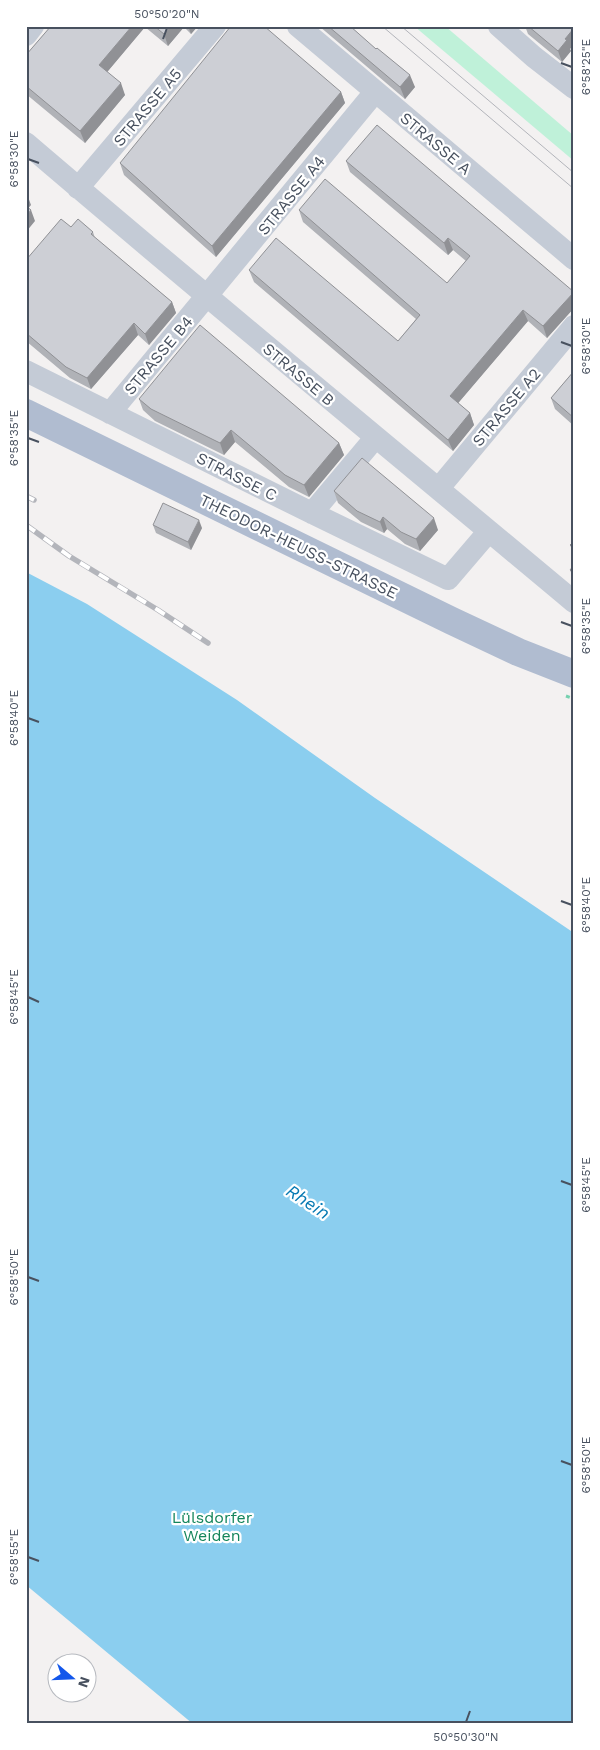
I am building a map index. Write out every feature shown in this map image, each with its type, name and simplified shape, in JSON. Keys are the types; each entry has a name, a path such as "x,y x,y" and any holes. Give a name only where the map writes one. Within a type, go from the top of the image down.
{"main road":[{"name":"THEODOR-HEUSS-STRASSE","path":"26,413 386,589 510,648 574,674"}],"lane":[{"path":"26,35 33,26"},
{"name":"STRASSE A5","path":"78,188 215,26"},
{"name":"STRASSE A","path":"298,26 574,259"},
{"path":"499,26 534,57 574,88"},
{"name":"STRASSE A4","path":"206,297 375,92"},
{"name":"STRASSE B","path":"26,143 206,297 375,438 439,488 574,602"},
{"name":"STRASSE B4","path":"110,413 206,297"},
{"name":"STRASSE A2","path":"439,488 574,326"},
{"name":"STRASSE C","path":"26,371 448,579 489,531"},
{"path":"312,513 375,438"}],"green space":[{"path":"414,26 445,26 574,136 574,161"}],"water":[{"name":"Rhein","path":"26,572 87,604 237,700 375,798 574,933 574,1724 193,1724 26,1585"}],"building":[{"path":"51,26 132,26 99,65 121,83 80,131 26,86 26,55"},
{"path":"154,26 171,26 164,34"},
{"path":"231,26 264,26 341,92 212,246 120,163"},
{"path":"328,26 350,26 410,75 400,87"},
{"path":"528,26 574,26 574,28 558,51"},
{"path":"377,125 574,292 543,326 523,310 450,396 470,413 448,440 249,270 276,238 398,341 420,315 299,210 325,179 447,283 470,256 448,238 444,243 346,161"},
{"path":"26,206 31,210 26,216"},
{"path":"61,219 71,227 78,219 93,232 91,234 172,302 145,334 134,323 87,378 66,367 26,333 26,260"},
{"path":"200,325 339,443 304,485 285,475 231,430 220,443 151,409 139,399"},
{"path":"574,371 574,418 551,398"},
{"path":"362,458 434,518 416,539 401,532 383,517 380,522 357,511 334,491"},
{"path":"163,503 199,520 188,542 153,525"},
{"path":"574,565 574,573 570,570"}],"tram line":[{"path":"382,26 574,189"},
{"path":"401,26 574,173"}],"railway":[{"path":"26,496 34,500"},
{"path":"26,525 69,556 208,643"}],"park label":[{"name":"Lülsdorfer Weiden","path":"212,1526"}]}
